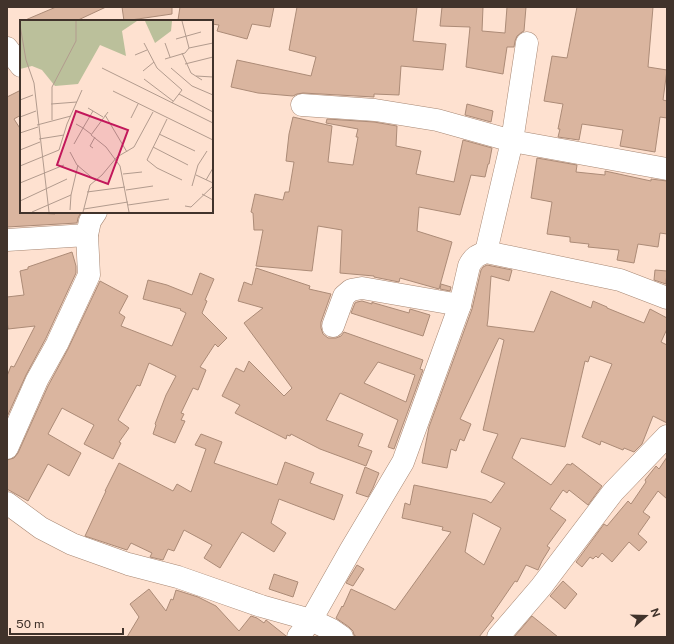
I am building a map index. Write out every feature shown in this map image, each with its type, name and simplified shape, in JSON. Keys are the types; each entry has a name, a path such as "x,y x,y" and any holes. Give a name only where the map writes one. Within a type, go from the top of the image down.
{"street":[{"path":"486,252 512,141 526,43"},
{"path":"7,48 20,65"},
{"path":"302,105 375,110 437,120 512,141 667,169"},
{"path":"7,448 37,380 57,344 89,275 87,236 90,221 95,213"},
{"path":"7,240 87,236"},
{"path":"298,637 311,620 403,462 460,305 469,266 472,260 478,255 486,252 620,280 667,298"},
{"path":"333,326 344,296 351,290 362,288 460,305"},
{"path":"498,637 541,587 613,492 667,436"},
{"path":"7,503 41,528 72,544 128,564 178,577 261,606 311,620 332,630 342,637"}],"building":[{"path":"56,7 106,7 78,20 25,20"},
{"path":"122,7 172,7 172,14 124,20"},
{"path":"180,7 274,7 270,27 252,24 247,39 217,31 219,25 213,24 213,20 178,20"},
{"path":"297,7 417,7 413,41 446,44 443,70 401,66 399,95 374,94 374,97 303,93 293,96 258,93 231,87 237,60 311,76 316,57 289,50"},
{"path":"442,7 483,7 482,31 505,33 507,7 526,7 524,31 517,36 514,47 507,47 503,74 466,67 470,27 440,26"},
{"path":"577,7 653,7 648,67 667,70 663,100 667,101 667,118 660,117 655,152 620,146 623,130 582,124 579,140 558,137 563,104 544,101 552,56 567,58"},
{"path":"20,90 20,116 14,119 20,128 20,213 80,213 77,223 7,227 7,97"},
{"path":"467,104 493,111 491,122 465,115"},
{"path":"293,117 332,126 328,162 353,165 358,129 326,123 327,119 374,122 397,126 396,146 421,151 416,174 454,182 463,140 492,148 485,177 471,175 460,215 419,207 417,231 452,242 439,289 400,278 399,282 374,276 340,273 342,230 318,226 312,271 256,266 263,230 254,230 253,213 251,212 255,194 283,200 285,192 289,192 294,162 286,161 289,134"},
{"path":"537,158 577,165 576,172 605,175 605,171 651,181 651,179 667,181 667,234 660,233 658,247 638,244 634,263 617,260 619,250 588,247 589,244 570,242 570,237 547,234 552,202 531,198"},
{"path":"72,252 76,266 76,273 7,417 7,376 11,366 14,367 35,326 8,329 7,297 24,295 20,271"},
{"path":"487,265 512,270 509,281 491,276 487,326 534,332 551,291 591,308 593,301 644,323 650,309 667,318 667,329 661,342 667,345 667,423 653,416 642,444 634,452 624,448 623,450 601,441 600,445 582,437 612,364 590,356 588,362 585,361 565,447 521,438 512,458 551,485 567,464 571,465 572,463 602,486 588,505 569,490 567,493 563,490 550,509 566,520 547,546 550,548 538,570 526,565 517,582 515,581 491,616 494,618 479,637 357,637 349,627 336,618 351,589 395,610 451,532 442,530 443,527 402,518 405,503 410,505 414,485 486,500 491,503 505,483 481,472 498,434 483,430 504,340 499,338 460,419 471,424 464,441 460,439 456,451 451,449 447,468 422,463 429,427 472,309 483,267","holes":["473,513 501,528 484,565 465,552"]},
{"path":"256,268 310,286 309,289 331,294 321,322 323,334 328,338 336,338 341,336 344,332 423,360 420,369 423,370 394,449 388,447 398,420 340,393 326,420 363,434 358,446 372,451 366,466 320,449 291,434 290,436 287,435 286,439 235,413 240,405 222,396 236,368 244,372 249,361 284,396 292,388 244,323 263,308 238,301 244,282 252,285","holes":["378,362 415,375 406,402 364,383"]},
{"path":"655,270 667,271 666,284 654,280"},
{"path":"200,273 214,279 205,300 207,301 202,313 227,338 218,347 215,344 200,367 206,370 198,390 193,388 181,413 184,414 181,420 185,421 175,443 153,434 155,424 166,395 176,376 149,363 140,386 137,385 118,420 129,428 119,442 121,443 113,459 84,444 94,425 62,408 48,434 81,453 69,476 48,464 28,501 7,489 7,460 14,458 18,453 48,386 68,349 100,281 128,296 119,313 125,317 121,326 172,346 186,313 180,310 181,309 143,299 148,280 167,285 192,295"},
{"path":"441,284 451,287 450,291 440,289"},
{"path":"362,301 372,304 372,302 409,313 410,309 430,315 423,336 351,313 355,303"},
{"path":"201,434 222,442 214,463 277,485 285,462 314,473 310,483 343,495 334,520 279,499 271,523 286,533 274,552 242,532 220,568 204,558 212,545 184,530 174,551 168,549 163,560 150,557 152,553 131,543 127,550 85,536 119,463 173,491 177,484 191,492 206,449 195,445"},
{"path":"667,457 667,499 658,491 643,512 650,517 638,534 647,542 639,551 629,542 612,562 602,553 598,558 596,556 593,559 590,557 582,567 576,562 604,524 607,526 628,501 631,504 646,482 645,480 656,466 659,469"},
{"path":"365,467 379,473 368,497 356,493"},
{"path":"357,565 364,569 353,586 346,583"},
{"path":"274,574 298,582 293,597 269,589"},
{"path":"563,581 577,594 565,609 550,596"},
{"path":"149,589 166,611 171,599 173,600 176,590 198,597 216,606 239,631 251,616 264,623 266,620 286,637 127,637 139,617 130,604"},
{"path":"532,616 558,637 514,637"}]}
